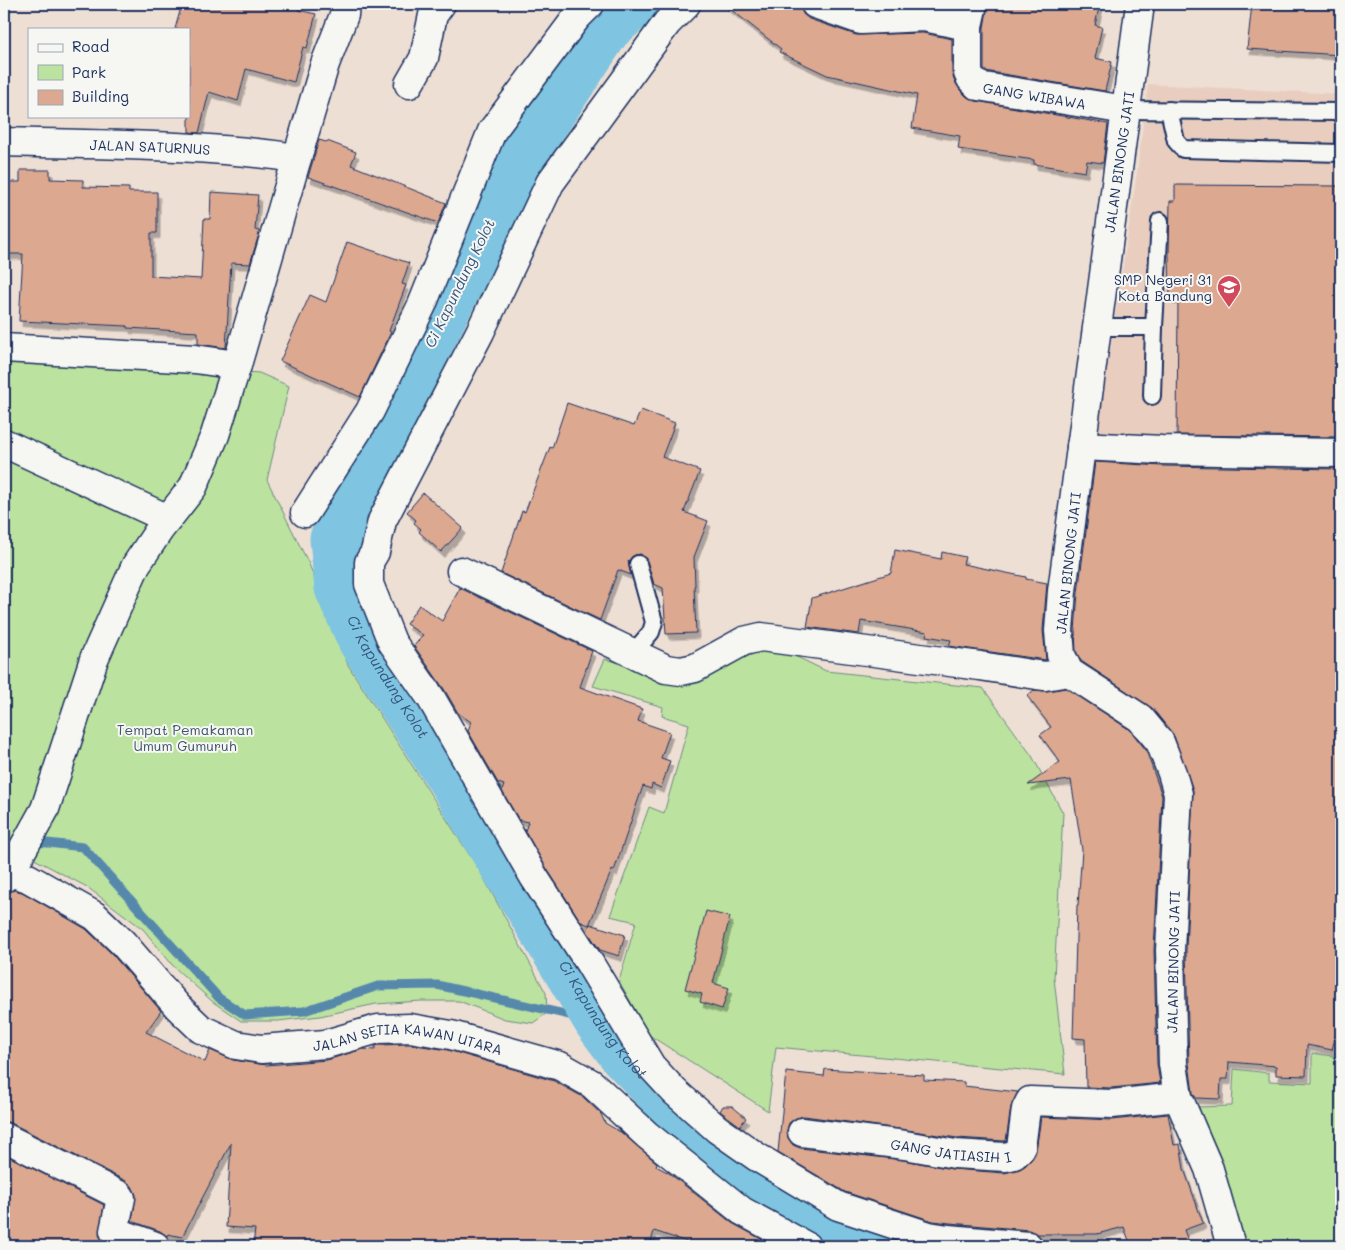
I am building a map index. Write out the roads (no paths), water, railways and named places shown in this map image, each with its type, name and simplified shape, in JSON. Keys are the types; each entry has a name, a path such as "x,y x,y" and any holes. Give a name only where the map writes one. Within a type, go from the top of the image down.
{"street":[{"path":"10,870 45,809 94,660 136,565 193,487 215,435 325,64 344,15 345,4"},
{"path":"409,84 424,58 433,15 441,4"},
{"path":"305,513 370,410 422,305 492,131 577,17 590,4"},
{"path":"686,4 667,23 550,183 480,332 382,521 375,552 369,562 369,584 392,642 431,698 534,877 590,964 650,1066 674,1091 717,1129 785,1175 838,1206 929,1236 1028,1246"},
{"path":"815,4 861,20 970,15"},
{"name":"JALAN BINONG JATI","path":"1140,4 1062,591 1059,631 1061,655 1069,672 1140,718 1160,742 1178,794 1170,950 1173,1064 1178,1097 1209,1169 1231,1246"},
{"name":"GANG WIBAWA","path":"970,15 968,73 978,86 1126,110"},
{"name":"JALAN SATURNUS","path":"4,142 184,147 297,158"},
{"path":"4,348 195,359 237,365"},
{"path":"4,442 168,519"},
{"path":"1081,446 1162,450 1341,453"},
{"path":"461,570 666,669 681,671 695,668 744,640 761,637 1045,676 1069,672"},
{"name":"JALAN SETIA KAWAN UTARA","path":"10,870 28,878 95,916 123,943 178,1007 201,1029 236,1045 261,1050 326,1044 378,1029 410,1028 451,1035 560,1066 592,1084 647,1135 742,1211 806,1246"},
{"name":"GANG JATIASIH I","path":"802,1132 905,1145 955,1154 1005,1157 1014,1154 1021,1148 1026,1109 1030,1101 1112,1104 1178,1097"},
{"path":"4,1137 119,1195 121,1198 114,1231 155,1246"}],"lane":[{"path":"1126,110 1341,112"},
{"path":"1169,110 1176,141 1182,149 1341,153"},
{"path":"1152,396 1160,221"},
{"path":"1097,327 1154,327"},
{"path":"625,650 640,645 652,632 654,622 638,564"}],"waterway":[{"name":"Ci Kapundung Kolot","path":"633,4 606,28 519,159 373,454 335,539 340,588 363,640 456,784 600,1022 624,1054 697,1130 799,1222 873,1246"},
{"path":"30,841 83,847 219,998 245,1015 304,1011 378,986 437,985 600,1022"}],"place":[{"name":"SMP Negeri 31 Kota Bandung","path":"1229,308"}],"park label":[{"name":"Tempat Pemakaman Umum Gumuruh","path":"185,738"}]}
